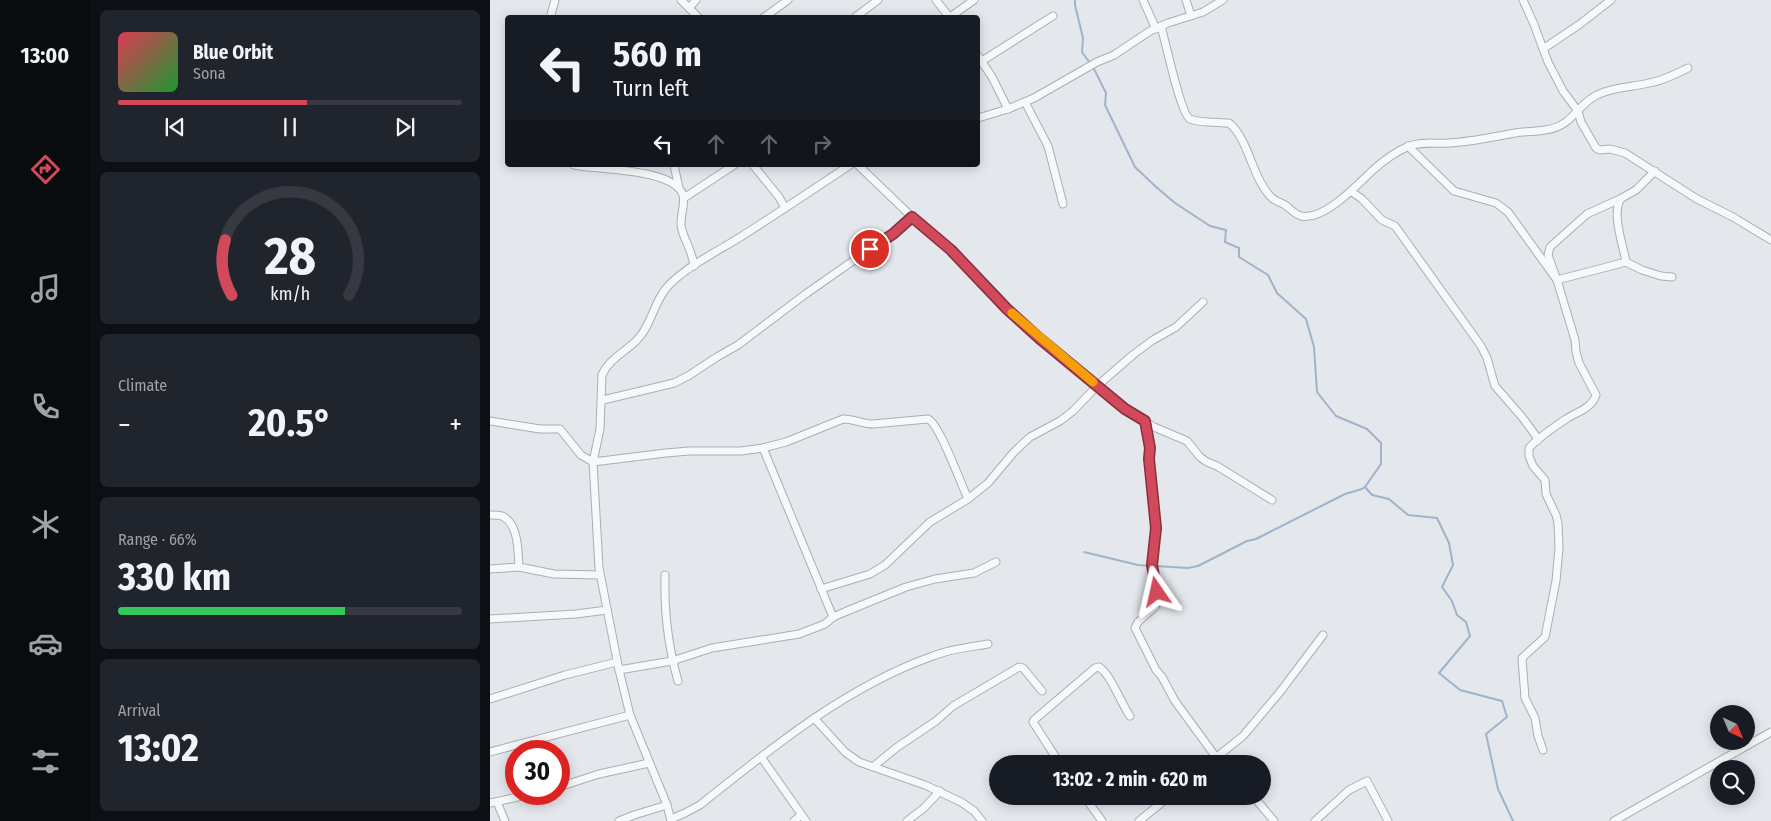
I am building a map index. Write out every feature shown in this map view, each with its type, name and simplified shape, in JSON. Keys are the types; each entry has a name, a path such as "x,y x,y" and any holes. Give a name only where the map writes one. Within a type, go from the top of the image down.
{"street":[{"path":"551,15 555,0"},
{"path":"681,0 696,15"},
{"path":"689,8 696,0"},
{"path":"767,15 788,0"},
{"path":"858,15 878,0"},
{"path":"936,0 948,15"},
{"path":"953,15 974,0"},
{"path":"1143,0 1158,28 1180,100 1187,116 1192,120 1224,122 1232,125 1264,188 1271,197 1299,216 1317,214 1352,192 1374,170 1408,146 1421,143 1488,139 1559,127 1567,122 1595,95 1652,83 1688,68"},
{"path":"1186,0 1191,16"},
{"path":"980,117 1025,102 1090,68 1097,62 1114,55 1158,28 1203,12 1223,0"},
{"path":"1523,0 1563,91 1578,111 1581,122 1596,148 1625,153 1656,171 1696,199 1734,217 1771,240"},
{"path":"1543,49 1611,0"},
{"path":"1008,109 980,58 1054,16"},
{"path":"1025,102 1048,146 1063,204"},
{"path":"1408,146 1454,191 1496,203 1508,212 1557,280"},
{"path":"585,167 638,172 667,181 679,188"},
{"path":"674,167 679,188 684,198 681,229 692,252 694,266"},
{"path":"684,198 731,167"},
{"path":"755,167 785,208"},
{"path":"847,167 694,266 669,286 662,294 645,330 636,341 605,368 602,375 603,400 593,462 600,575 617,662 630,715 667,805 671,820 700,805 814,718 892,672 934,655 988,644"},
{"path":"860,167 912,217 951,250 1007,309 1125,409 1187,442 1207,462 1217,466 1272,500"},
{"path":"1543,750 1535,718 1525,698 1522,658 1545,637 1556,581 1559,548 1558,523 1546,494 1545,480 1533,466 1529,456 1529,448 1588,406 1596,395 1579,363 1575,340 1548,255 1550,248 1587,214 1636,190 1656,171"},
{"path":"1352,192 1362,199 1382,220 1395,226 1421,260 1481,346 1487,358 1494,386 1522,417 1536,436 1537,441"},
{"path":"1620,199 1616,214 1626,262"},
{"path":"603,400 674,383 688,376 717,356 738,345 808,293 893,234 912,217"},
{"path":"1557,280 1626,262 1660,276 1672,277"},
{"path":"822,589 878,570 892,560 930,522 988,483 1014,452 1030,437 1060,421 1134,354 1182,322 1203,302"},
{"path":"490,421 540,429 560,429 581,455 593,462 681,452 741,451 763,448 786,442 843,419 873,424 928,418 933,422 942,437 968,498"},
{"path":"1145,421 1150,448 1149,459 1156,528 1152,565 1158,600 1155,607 1138,622 1135,628 1156,670 1175,701 1215,755"},
{"path":"763,448 833,617"},
{"path":"490,515 501,516 507,520 516,534 519,567"},
{"path":"619,670 672,661 712,648 799,634 825,624 833,617 906,587 935,579 974,573 996,562"},
{"path":"490,569 519,567 554,574 600,575"},
{"path":"665,575 665,617 672,661 678,681"},
{"path":"490,619 576,614 607,610"},
{"path":"1219,755 1243,736 1280,692 1323,635"},
{"path":"490,699 566,675 617,662"},
{"path":"874,766 896,748 936,721 953,706 1020,667 1024,668 1042,691"},
{"path":"1053,755 1033,722 1095,668 1099,667 1106,672 1130,716"},
{"path":"490,752 630,715"},
{"path":"814,718 845,752 859,762 940,792 968,806 982,821"},
{"path":"1614,821 1771,732"},
{"path":"761,757 803,818 794,821"},
{"path":"570,783 599,774 649,763"},
{"path":"1315,821 1349,790 1367,781 1388,821"},
{"path":"907,821 940,792"},
{"path":"493,803 505,821"},
{"path":"619,821 667,805"},
{"path":"1090,805 1102,821"},
{"path":"1139,821 1159,805"},
{"path":"1261,805 1274,821"}],"waterway":[{"path":"1075,0 1083,38 1082,52 1090,63"},
{"path":"1093,67 1106,93 1105,105 1135,167 1175,203 1210,226 1226,230 1225,242 1239,248 1239,257 1268,275 1277,293 1306,319 1314,347 1317,392 1336,416 1367,429 1381,443 1381,464 1365,487 1372,495 1389,499 1408,515 1437,518 1449,543 1453,565 1442,587 1452,601 1457,615 1466,622 1470,636 1439,673 1460,690 1502,701 1507,717 1486,734 1498,789 1513,821"},
{"path":"1155,566 1188,568 1198,566 1345,494 1365,487"},
{"path":"1084,552 1138,565 1150,566"}],"slow traffic":[{"path":"1012,313 1039,338 1093,382"}],"route":[{"path":"870,249 893,234 912,217 951,250 1007,309 1039,338 1125,409 1145,421 1150,448 1149,459 1156,528 1152,565 1157,592"}]}
